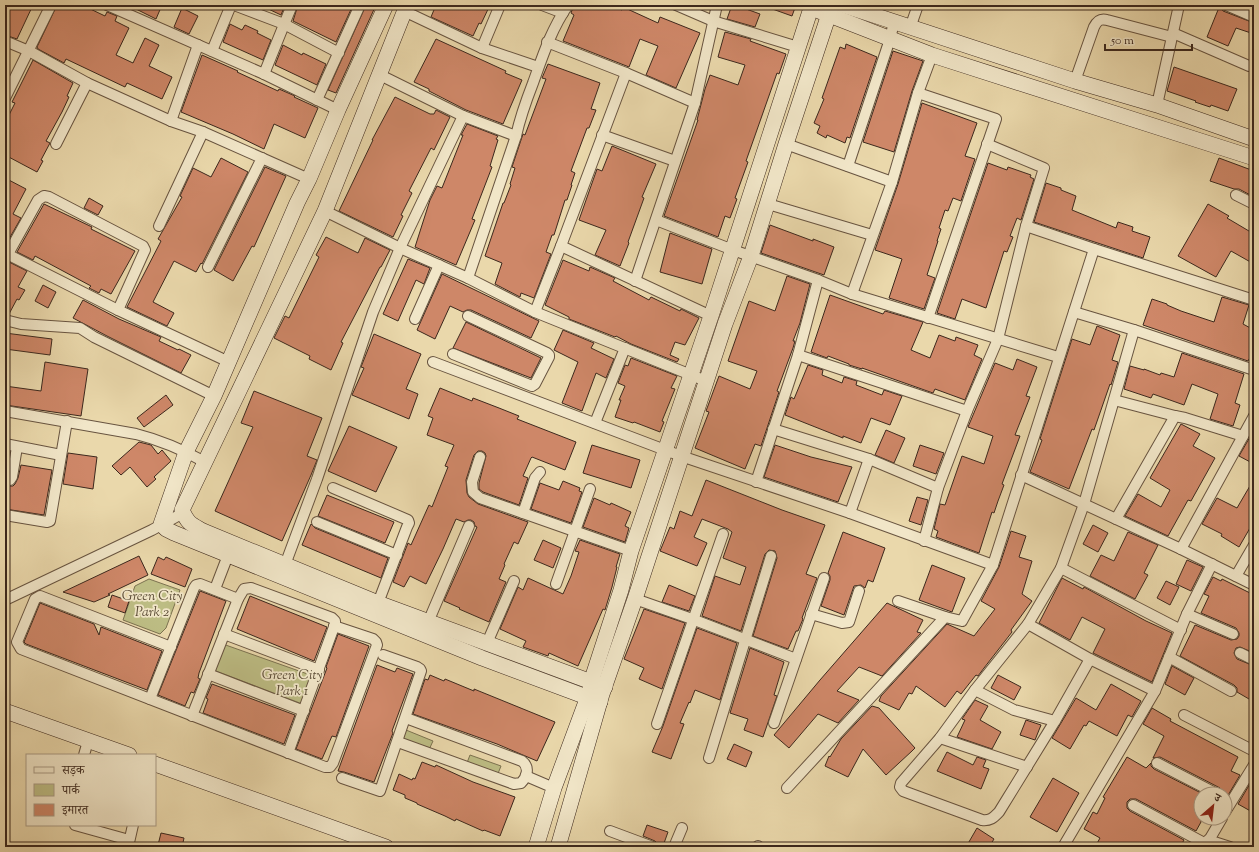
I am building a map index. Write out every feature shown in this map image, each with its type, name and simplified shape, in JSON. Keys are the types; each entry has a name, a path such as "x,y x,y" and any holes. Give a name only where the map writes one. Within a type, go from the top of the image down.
{"street":[{"path":"5,98 51,5"},
{"path":"107,5 264,74 360,121"},
{"path":"212,51 232,5 284,24 339,53"},
{"path":"264,74 292,5"},
{"path":"317,100 360,5"},
{"path":"161,524 186,452 214,396 297,203 386,5"},
{"path":"482,48 500,5"},
{"path":"468,278 547,42 565,9 542,5"},
{"path":"676,5 713,21 798,47"},
{"path":"635,281 695,103 717,5"},
{"path":"843,5 1075,82 1157,105 1254,139"},
{"path":"910,28 918,5"},
{"path":"1157,105 1179,5"},
{"path":"1226,5 1242,8 1254,17"},
{"path":"598,684 632,552 733,250 812,6 830,10 890,39 932,55 1254,158"},
{"path":"538,67 482,48 406,8 378,74 325,211 182,510 186,520 191,524 231,549 373,615 487,643 598,684"},
{"path":"558,847 593,700 590,690 598,684 635,599 725,324 751,256 830,10"},
{"path":"1075,82 1094,27 1098,20 1102,19 1173,35 1249,66"},
{"path":"848,166 890,39 894,22"},
{"path":"5,41 29,51 87,83 171,121 203,132 333,190"},
{"path":"547,42 626,73 695,103"},
{"path":"171,121 198,45"},
{"path":"852,294 892,182 918,93 932,55"},
{"path":"535,312 626,73"},
{"path":"378,74 463,116 516,136"},
{"path":"56,144 87,83"},
{"path":"918,93 996,119 928,318"},
{"path":"285,566 373,312 400,248 463,116"},
{"path":"159,226 203,132"},
{"path":"602,134 675,161"},
{"path":"786,144 892,182"},
{"path":"924,541 938,488 998,339 1026,226 1044,168 987,144"},
{"path":"208,267 262,158"},
{"path":"1236,195 1254,204"},
{"path":"118,310 144,252 143,246 49,197 44,196 38,200 6,254 118,310 229,362"},
{"path":"768,204 872,235"},
{"path":"325,211 400,248 468,278 535,312 706,381"},
{"path":"656,220 852,294 1058,357"},
{"path":"1026,226 1254,300"},
{"path":"561,246 711,316"},
{"path":"898,601 944,617 962,621 993,565 1020,475 1094,249"},
{"path":"415,319 439,265"},
{"path":"756,482 772,429 798,355 818,280"},
{"path":"1074,312 1134,330 1254,370"},
{"path":"453,354 532,386 535,384 549,355 468,316"},
{"path":"5,320 21,324 80,328 94,337 214,396"},
{"path":"1090,659 1055,722 999,812 993,818 987,821 982,820 903,791 900,787 901,783 940,738 975,690 1028,624 1061,568 1084,504 1134,330"},
{"path":"595,423 625,348"},
{"path":"798,355 968,411"},
{"path":"434,362 682,456 850,513 993,565"},
{"path":"488,383 493,371"},
{"path":"1114,400 1185,418 1243,436"},
{"path":"5,411 67,421 148,437 186,452 205,462"},
{"path":"1116,519 1175,416"},
{"path":"1181,548 1254,416"},
{"path":"5,515 46,522 50,521 67,421"},
{"path":"772,429 869,459 938,488"},
{"path":"5,444 61,455"},
{"path":"5,480 10,480 12,477 17,447"},
{"path":"480,457 472,482 473,492 480,498 523,512 632,552"},
{"path":"850,513 869,459"},
{"path":"523,512 535,478 540,472"},
{"path":"1020,475 1181,548 1254,585"},
{"path":"333,488 408,520 409,523 378,603"},
{"path":"556,584 590,488"},
{"path":"5,600 152,530 184,513"},
{"path":"316,522 397,555"},
{"path":"161,524 166,530 285,566 378,603 482,658 593,700"},
{"path":"425,627 469,526"},
{"path":"656,724 723,534"},
{"path":"1236,576 1254,545"},
{"path":"215,589 231,549"},
{"path":"709,758 771,556"},
{"path":"1063,847 1155,691 1187,614 1212,564"},
{"path":"1061,568 1181,630"},
{"path":"774,723 824,578"},
{"path":"487,643 514,581"},
{"path":"150,699 196,585 200,584 238,598"},
{"path":"192,716 238,598 244,589 251,588 332,618 335,621 334,626 288,753"},
{"path":"811,614 842,623 849,622 859,591"},
{"path":"171,647 40,596 35,599 18,642 21,649 325,767 332,765 377,645 373,639 334,626"},
{"path":"635,599 796,659"},
{"path":"1187,614 1233,634"},
{"path":"787,788 944,617"},
{"path":"1028,624 1090,659 1155,691"},
{"path":"224,634 318,670"},
{"path":"1240,653 1254,660"},
{"path":"342,778 380,791 398,742 421,671 420,669 384,655"},
{"path":"1169,657 1231,691"},
{"path":"208,674 304,711"},
{"path":"975,690 1014,710 1055,722"},
{"path":"536,847 554,788 593,700"},
{"path":"5,711 126,754"},
{"path":"1184,716 1254,752"},
{"path":"398,742 514,784 521,783 526,776 527,768 522,761 406,718"},
{"path":"940,738 1026,767"},
{"path":"84,754 88,741"},
{"path":"1157,763 1202,786"},
{"path":"156,764 386,847"},
{"path":"1233,793 1254,766"},
{"path":"526,776 554,788"},
{"path":"1134,805 1206,844 1230,847"},
{"path":"78,826 128,844 133,826"},
{"path":"1206,844 1217,826"},
{"path":"674,847 682,828"},
{"path":"610,831 653,847"}],"green space":[{"name":"Green City Park 2","path":"149,579 180,590 166,628 160,634 123,620 135,586"},
{"name":"Green City Park 1","path":"220,643 316,677 305,705 211,669"},
{"path":"406,730 433,741 427,754 400,743"},
{"path":"470,755 501,766 495,781 465,768"}],"building":[{"path":"5,5 33,5 17,39 5,35"},
{"path":"57,5 76,5 83,8 84,6 105,16 107,12 117,16 115,21 129,28 116,55 133,63 145,38 159,45 149,66 172,77 162,99 127,83 125,87 66,59 64,63 38,49 37,47"},
{"path":"128,5 162,5 156,19"},
{"path":"260,5 285,5 281,15"},
{"path":"298,5 353,5 336,42 293,21"},
{"path":"366,5 376,5 336,93 328,90"},
{"path":"436,5 490,5 481,24 479,23 473,36 431,17"},
{"path":"574,5 607,5 622,10 623,7 658,23 660,17 700,33 676,88 646,75 658,46 640,39 629,67 563,41 574,15 571,13"},
{"path":"732,5 760,14 755,27 727,19"},
{"path":"764,5 796,5 792,16"},
{"path":"1220,5 1223,11 1254,23 1254,34 1236,28 1228,46 1207,37"},
{"path":"182,8 198,16 189,34 174,27"},
{"path":"230,24 242,30 245,25 258,31 257,33 271,40 263,60 223,42"},
{"path":"725,32 751,39 750,41 786,54 779,74 777,73 746,161 748,162 735,198 737,199 730,218 725,216 718,237 664,216 698,120 705,89 710,75 738,85 745,65 718,57"},
{"path":"436,39 506,71 505,73 522,80 503,124 466,110 414,82"},
{"path":"846,44 877,57 850,138 847,137 845,143 827,135 826,138 817,133 820,126 814,123 824,99 822,98 840,47 845,49"},
{"path":"283,45 302,55 303,53 326,64 317,85 275,65"},
{"path":"893,51 923,61 912,91 894,152 863,142"},
{"path":"202,55 278,91 279,89 295,96 294,97 318,108 305,138 274,124 264,149 181,112"},
{"path":"33,60 73,83 67,96 69,97 46,141 50,143 41,160 43,161 37,172 5,155 5,123 15,103 12,102"},
{"path":"548,64 600,83 591,109 596,110 589,128 587,128 571,171 575,173 572,185 567,200 565,200 554,235 552,235 546,252 551,254 534,298 521,293 520,297 495,284 502,263 485,256 503,203 511,185 510,184 515,168 512,167 523,134 525,135 546,79 542,78"},
{"path":"1174,67 1237,89 1228,111 1211,105 1210,107 1167,91"},
{"path":"395,97 430,114 434,114 436,110 450,117 434,150 431,148 409,191 412,193 401,215 403,216 393,237 339,211 372,140"},
{"path":"922,103 977,123 965,156 975,159 961,201 953,198 948,211 945,210 939,228 941,229 938,241 927,275 935,278 924,309 889,298 902,259 875,250 898,184"},
{"path":"467,124 498,136 496,139 498,140 490,166 492,167 472,219 475,220 456,265 415,247 430,200 437,186 442,188 463,135 461,135"},
{"path":"612,146 656,164 642,197 644,198 620,266 595,255 606,230 579,220 597,169 602,171"},
{"path":"221,158 248,172 202,264 201,263 196,272 174,261 153,302 174,313 167,326 127,307 161,241 158,239 182,197 180,196 193,168 211,177"},
{"path":"1219,158 1254,171 1254,197 1239,189 1234,189 1210,181"},
{"path":"988,163 1007,170 1008,167 1031,175 1030,177 1034,179 1021,220 1017,218 1010,236 1013,237 1007,252 1004,251 986,308 962,299 955,319 937,313"},
{"path":"265,167 286,176 254,247 252,246 233,281 214,270"},
{"path":"5,178 26,189 13,214 21,218 5,246"},
{"path":"1046,183 1061,188 1061,190 1076,196 1072,210 1116,228 1118,222 1133,227 1132,231 1150,237 1143,258 1034,222"},
{"path":"89,198 103,206 98,215 84,208"},
{"path":"44,204 92,227 91,229 135,251 111,294 101,289 99,293 89,288 91,286 35,256 33,260 17,252"},
{"path":"1208,204 1229,216 1227,218 1254,234 1254,264 1231,251 1216,277 1178,256"},
{"path":"770,225 834,247 824,275 761,253"},
{"path":"670,233 712,249 702,284 660,272"},
{"path":"326,237 358,253 365,238 390,250 341,342 343,343 331,370 309,359 310,356 274,338 285,316 289,318 319,257 316,255"},
{"path":"408,259 430,268 424,284 416,280 398,321 383,314"},
{"path":"5,260 27,271 18,287 25,290 19,300 17,299 9,314 5,314"},
{"path":"563,260 589,271 590,267 615,278 613,281 649,300 651,297 680,311 681,309 699,318 685,345 675,342 670,355 679,359 677,362 631,344 616,336 615,337 569,319 569,317 545,305"},
{"path":"442,274 539,321 531,338 471,310 463,312 450,306 435,339 417,330"},
{"path":"787,276 810,284 800,323 793,341 795,341 793,348 777,391 779,392 761,446 755,444 745,469 695,448 709,412 706,411 719,376 750,389 757,371 728,361 749,301 775,311"},
{"path":"43,285 56,292 48,308 35,301"},
{"path":"830,295 883,314 885,311 923,322 911,350 930,358 939,335 955,341 956,337 978,345 974,355 982,359 965,400 935,389 933,393 862,368 849,365 828,356 827,358 811,352"},
{"path":"1222,297 1249,305 1243,324 1254,330 1254,361 1249,359 1248,361 1143,325 1152,299 1214,322"},
{"path":"83,300 119,319 161,337 159,341 191,355 181,373 73,318"},
{"path":"466,322 541,358 531,378 453,348"},
{"path":"1097,326 1120,335 1112,360 1118,362 1094,430 1092,429 1069,489 1030,472 1042,440 1040,439 1072,339 1090,345"},
{"path":"563,330 594,343 591,348 614,359 606,378 596,373 582,411 562,403 578,362 554,350"},
{"path":"5,333 52,339 50,355 5,349"},
{"path":"374,334 421,354 406,389 418,394 409,419 352,395 364,368 361,367"},
{"path":"1182,353 1244,374 1235,403 1240,405 1233,426 1210,419 1218,394 1192,384 1184,405 1153,394 1151,398 1124,389 1130,366 1160,375 1161,373 1174,377"},
{"path":"631,358 677,376 671,388 675,389 662,421 664,422 660,432 634,422 633,423 615,417 621,400 619,400 625,386 618,383 625,365 628,366"},
{"path":"1017,359 1037,367 1026,396 1030,397 1015,435 1020,436 1002,484 1004,485 994,513 992,512 979,553 936,537 938,531 934,529 940,504 945,505 962,456 984,464 993,436 968,427 995,363 1013,370"},
{"path":"45,362 88,369 81,416 5,405 5,386 41,391"},
{"path":"808,365 823,370 822,375 842,383 844,377 857,381 856,385 882,395 884,390 902,396 890,425 871,418 861,443 843,436 843,438 785,415 791,397 794,399"},
{"path":"440,388 472,401 473,398 499,408 519,416 517,419 576,442 565,470 532,457 531,458 523,476 528,478 519,505 483,492 479,489 479,483 486,456 482,451 478,451 474,455 466,480 467,493 469,497 478,504 528,522 518,544 514,542 504,564 505,565 499,579 506,582 489,622 444,601 477,527 471,520 464,522 456,519 426,584 410,576 404,587 393,582 408,543 411,545 429,505 432,507 448,467 445,466 454,445 427,435 433,418 428,416"},
{"path":"254,391 322,418 307,456 317,460 282,541 215,511 253,427 241,423"},
{"path":"166,395 173,405 144,427 137,418"},
{"path":"1181,424 1200,434 1193,446 1215,458 1191,501 1188,500 1168,536 1125,516 1138,494 1161,507 1170,490 1150,478"},
{"path":"349,426 397,447 376,492 328,471"},
{"path":"886,430 905,438 894,463 875,455"},
{"path":"1254,430 1254,464 1239,456"},
{"path":"139,442 151,445 158,454 162,450 171,461 154,477 156,479 147,487 130,467 121,475 112,466"},
{"path":"592,445 640,460 631,488 583,473"},
{"path":"775,445 811,457 852,467 838,502 764,477"},
{"path":"920,445 944,453 936,474 913,466"},
{"path":"68,453 97,457 93,489 63,484"},
{"path":"21,465 52,470 44,515 5,509 5,486 13,486 15,484"},
{"path":"1254,479 1254,523 1239,547 1221,536 1222,534 1202,524 1217,498 1237,508"},
{"path":"706,480 825,525 806,574 817,578 802,618 803,619 788,649 753,636 777,558 775,551 769,550 765,554 741,631 702,616 715,576 740,585 746,567 723,558 732,532 702,519 694,537 707,543 697,566 660,551 670,527 674,529 680,511 692,516"},
{"path":"563,481 580,488 579,491 582,492 571,523 531,509 540,483 559,490"},
{"path":"327,495 394,522 385,543 318,516"},
{"path":"917,497 928,500 921,525 909,521"},
{"path":"594,498 610,505 611,503 631,512 625,526 629,528 625,542 583,527"},
{"path":"311,524 315,528 388,558 381,578 302,545"},
{"path":"1093,525 1108,533 1098,552 1083,544"},
{"path":"1011,531 1026,536 1019,557 1032,561 1022,594 1032,601 1011,630 1012,632 978,676 976,675 961,694 957,691 945,707 916,686 912,694 909,693 899,710 879,701 881,696 947,624 974,636 995,609 981,601 999,567"},
{"path":"843,532 885,548 873,582 868,580 865,588 861,585 854,586 844,615 821,606 830,580 828,573"},
{"path":"1128,532 1158,545 1144,573 1148,575 1135,599 1090,576 1101,555 1114,561"},
{"path":"543,540 561,548 553,568 534,560"},
{"path":"580,540 620,554 605,610 603,609 578,666 549,653 548,656 523,647 526,641 500,629 518,587 523,590 528,578 563,594 579,552 575,551"},
{"path":"139,556 148,575 108,594 110,595 94,602 63,592"},
{"path":"158,557 164,560 166,557 192,569 185,587 151,574"},
{"path":"1187,560 1203,567 1191,591 1176,584"},
{"path":"932,565 965,578 952,612 919,600"},
{"path":"1213,577 1221,581 1222,579 1254,595 1254,653 1240,647 1236,648 1234,653 1237,659 1254,666 1254,699 1251,697 1249,699 1237,692 1237,688 1234,685 1180,656 1195,625 1231,640 1237,639 1239,636 1236,628 1201,613 1209,596 1204,594"},
{"path":"1062,578 1083,589 1084,587 1146,621 1172,633 1152,682 1093,653 1105,629 1082,617 1070,640 1039,623"},
{"path":"1166,581 1179,587 1170,605 1157,598"},
{"path":"669,585 695,596 689,611 662,602"},
{"path":"200,591 226,601 199,673 198,678 200,679 194,693 191,692 185,706 158,695"},
{"path":"112,595 129,601 125,613 108,607"},
{"path":"250,596 327,627 314,661 237,629"},
{"path":"40,603 94,624 99,635 101,627 162,651 147,690 26,644 24,642"},
{"path":"887,603 923,620 917,632 921,633 882,676 859,667 837,691 859,700 838,723 818,714 789,748 774,735"},
{"path":"644,609 685,623 662,689 639,679 644,668 624,659"},
{"path":"697,628 737,643 720,700 695,690 680,723 684,724 671,759 652,752 663,726"},
{"path":"338,634 369,646 336,737 332,736 322,759 296,749 327,668 326,667"},
{"path":"750,648 784,662 774,695 777,696 763,737 744,730 748,719 730,713"},
{"path":"377,665 395,672 397,668 413,674 392,731 393,733 374,782 338,771"},
{"path":"1172,666 1194,678 1185,695 1165,684"},
{"path":"430,675 444,681 445,679 474,691 474,689 555,722 537,761 497,744 413,714 425,679 428,680"},
{"path":"998,675 1021,687 1014,700 991,688"},
{"path":"212,684 295,715 284,744 203,713 208,699 206,698"},
{"path":"1111,684 1141,701 1132,717 1128,715 1117,736 1089,721 1086,726 1084,725 1070,749 1052,738 1076,698 1096,710"},
{"path":"975,700 988,706 980,720 1001,732 992,749 957,737 965,720 962,719"},
{"path":"872,706 879,708 915,748 886,775 863,749 848,777 825,766 829,756 830,757 841,739"},
{"path":"1152,708 1171,719 1170,721 1238,757 1231,771 1240,775 1233,787 1216,786 1160,757 1153,758 1164,736 1143,724"},
{"path":"1026,720 1041,725 1035,740 1020,735"},
{"path":"734,744 752,752 746,767 727,759"},
{"path":"947,752 973,765 977,757 986,760 983,767 989,769 981,789 937,771"},
{"path":"1127,757 1146,768 1151,763 1151,766 1154,769 1193,789 1193,826 1199,826 1196,831 1136,799 1130,799 1127,802 1127,808 1130,811 1184,840 1180,847 1095,847 1100,838 1084,829 1093,812 1097,814 1105,798 1103,797"},
{"path":"422,762 435,767 436,765 473,782 515,797 500,836 484,830 483,831 456,819 455,821 405,798 405,795 393,790 399,774 412,780 413,778 415,779"},
{"path":"1053,778 1079,793 1057,832 1030,817"},
{"path":"1251,782 1254,783 1254,813 1238,804"},
{"path":"647,825 668,832 663,846 643,836"},
{"path":"977,828 994,839 989,847 966,847"},
{"path":"161,833 184,838 182,847 165,847 158,845"}]}
